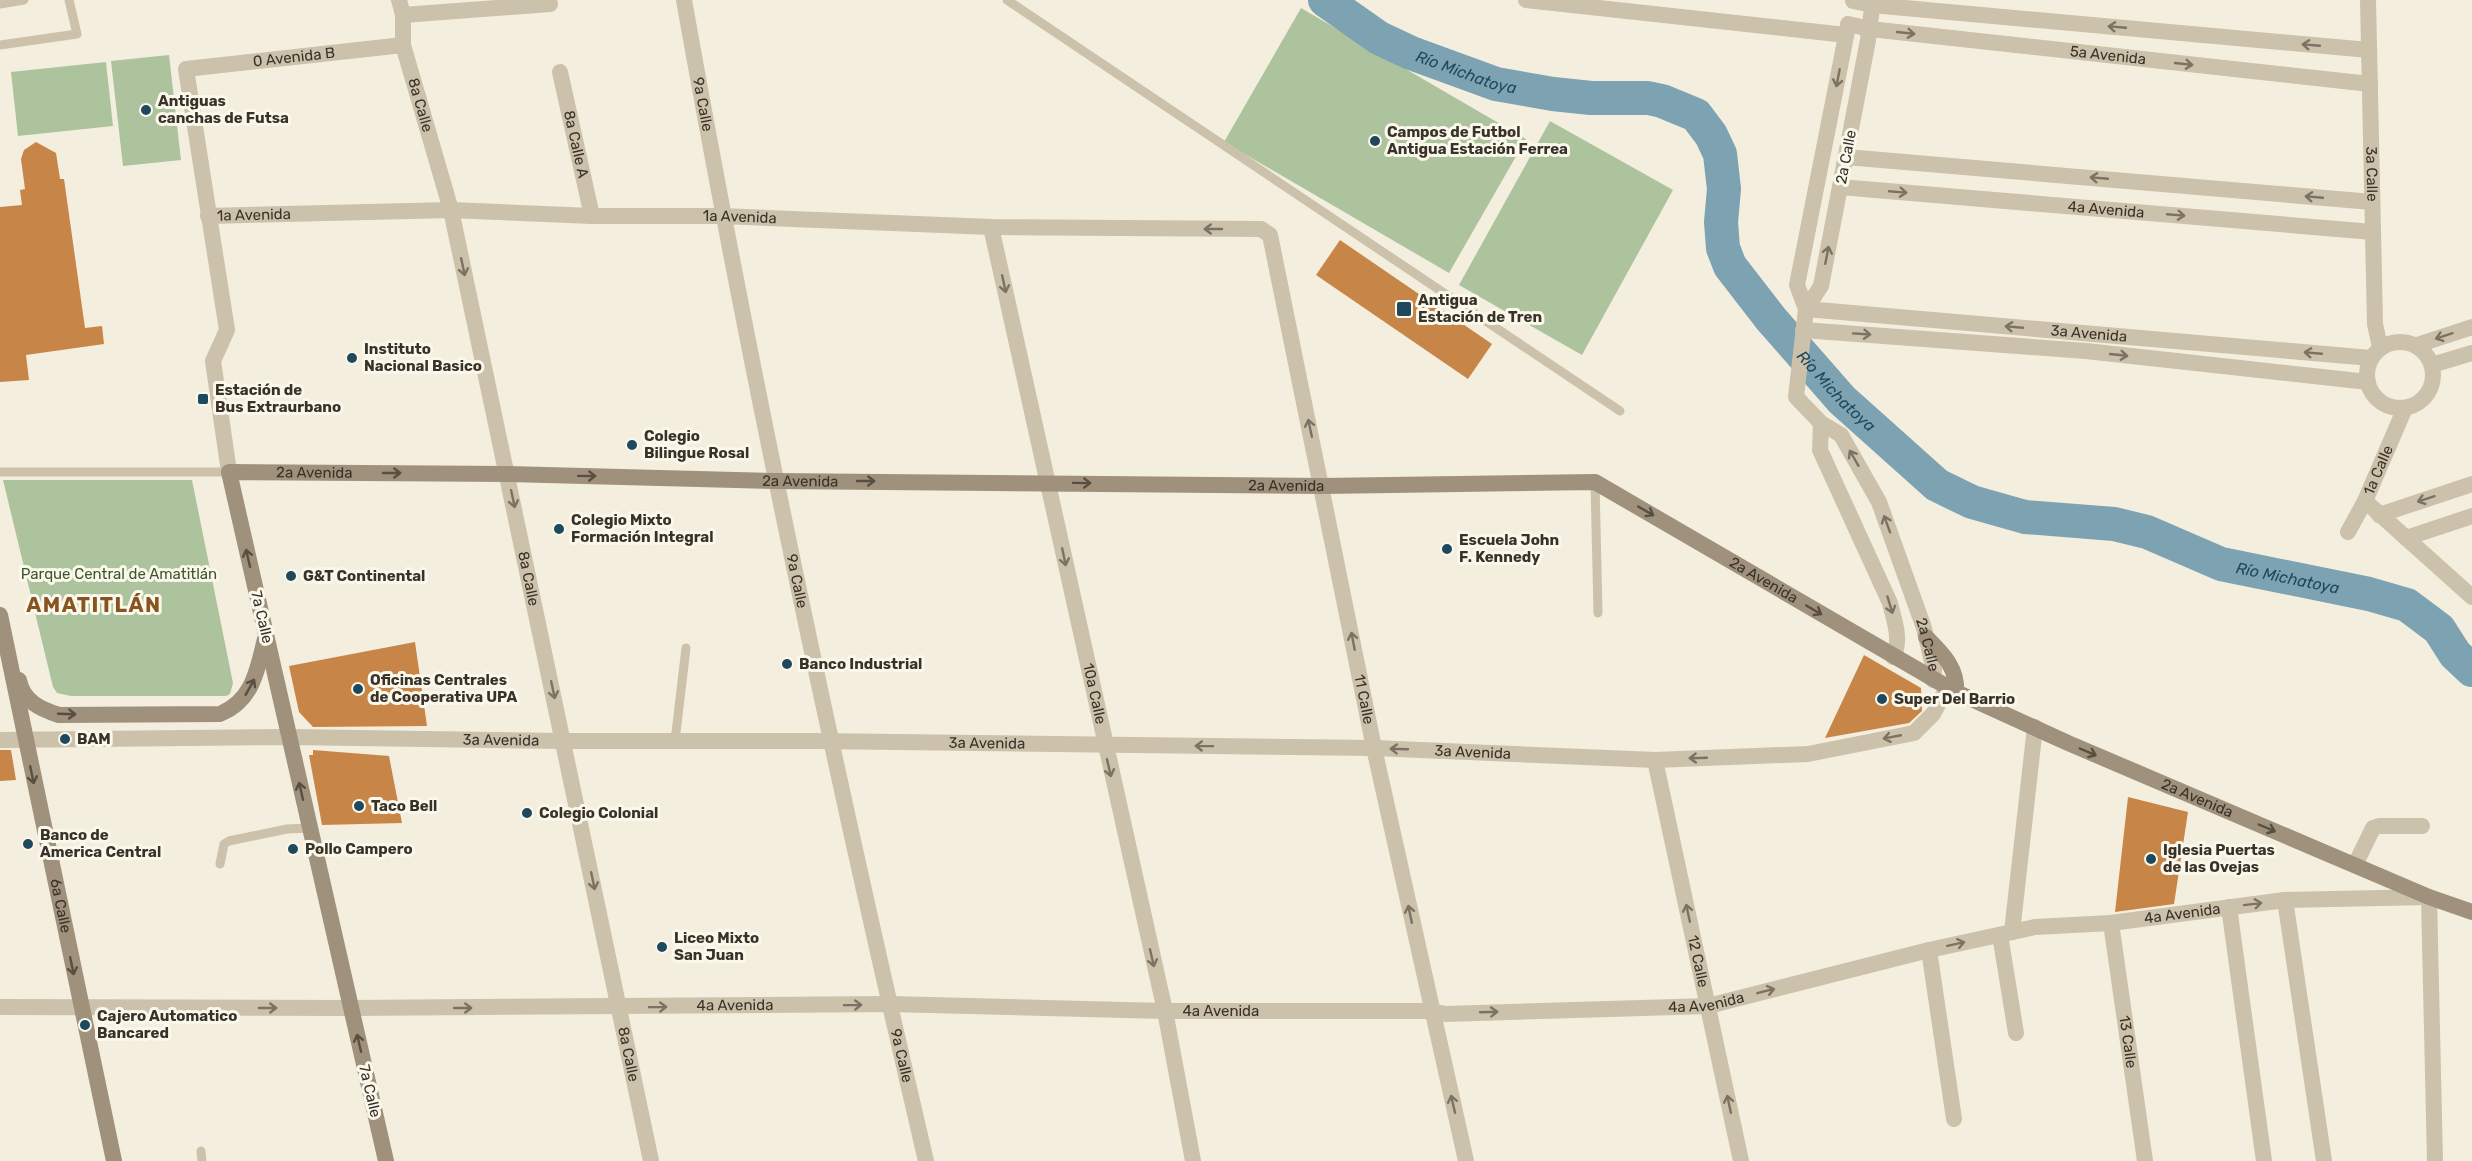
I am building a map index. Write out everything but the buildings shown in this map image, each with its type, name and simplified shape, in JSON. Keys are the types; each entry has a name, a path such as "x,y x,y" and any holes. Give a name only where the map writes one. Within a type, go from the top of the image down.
{"main road":[{"name":"2a Avenida","path":"229,472 507,474 775,481 1322,486 1596,482 1945,687 2355,866 2472,912"},
{"name":"7a Calle","path":"229,472 386,1161"},
{"name":"6a Calle","path":"0,615 114,1161"},
{"path":"7,646 14,658 21,688 27,698 47,711 59,714 220,714 231,709 249,691 266,635"},
{"path":"1926,637 1946,656 1957,681 1945,687"}],"street":[{"name":"9a Calle","path":"684,0 722,216 775,481 926,1161"},
{"name":"5a Avenida","path":"1526,0 1847,30 1870,29 2370,84"},
{"name":"5a Avenida","path":"1853,0 2369,50"},
{"name":"2a Calle","path":"1806,309 1797,285 1853,0"},
{"name":"3a Calle","path":"2368,0 2376,353"},
{"name":"2a Calle","path":"1872,3 1870,29 1821,286 1806,309 1796,397 1821,423 1841,435 1879,502 1926,637 1934,670 1945,687"},
{"path":"401,8 550,4"},
{"name":"8a Calle","path":"401,8 404,45 451,210 651,1161"},
{"name":"0 Avenida B","path":"186,69 404,45"},
{"name":"7a Calle","path":"186,69 227,330 213,361 229,472"},
{"name":"8a Calle A","path":"560,72 592,216"},
{"name":"4a Avenida","path":"1846,157 2372,202"},
{"name":"4a Avenida","path":"1840,187 2373,232"},
{"name":"1a Avenida","path":"208,216 451,210 592,216 722,216 991,227 1261,230 1270,235"},
{"name":"10a Calle","path":"991,227 1104,745 1165,1011 1193,1161"},
{"name":"11 Calle","path":"1270,235 1374,748 1466,1161"},
{"name":"3a Avenida","path":"1806,309 2088,334 2376,353"},
{"path":"2416,345 2472,327"},
{"path":"2086,351 2088,334"},
{"name":"3a Avenida","path":"1802,335 2086,351 2368,382"},
{"path":"2403,341 2416,345 2426,353 2433,365 2433,384 2429,393 2414,405 2405,408 2393,407 2381,402 2373,393 2368,382 2367,370 2376,353 2403,341"},
{"path":"2433,365 2472,353"},
{"name":"1a Calle","path":"2348,532 2365,501 2405,408"},
{"name":"2a Calle","path":"1821,423 1820,450 1890,603 1897,629 1897,649 1893,657"},
{"path":"2379,515 2472,484"},
{"path":"2365,501 2472,597"},
{"path":"2406,538 2472,516"},
{"path":"1877,572 1901,563"},
{"name":"3a Avenida","path":"0,740 289,737 564,741 833,741 1374,748 1655,760 1808,754 1914,733 1933,714 1945,687"},
{"path":"2016,1033 2006,934 2035,727"},
{"name":"12 Calle","path":"1655,760 1741,1161"},
{"path":"2355,866 2373,828 2422,826"},
{"path":"2429,897 2435,1161"},
{"name":"4a Avenida","path":"0,1007 351,1008 890,1004 1165,1011 1431,1011 1446,1014 1708,1006 1929,950 2036,927 2111,923 2285,900 2429,897"},
{"path":"2285,900 2324,1161"},
{"path":"2229,907 2264,1161"},
{"name":"13 Calle","path":"2111,923 2145,1161"},
{"path":"1929,950 1954,1119"}],"lane":[{"path":"0,4 24,0"},
{"path":"0,45 77,34 69,0"},
{"path":"1007,0 1620,411"},
{"name":"2a Avenida","path":"0,472 229,472"},
{"path":"1596,482 1598,613"},
{"path":"675,741 686,648"},
{"path":"220,864 224,844 229,841 287,829 310,828"}],"green space":[{"name":"Campos de Futbol Antigua Estación Ferrea","path":"1301,8 1526,139 1449,273 1224,142"},
{"name":"Antiguas canchas de Futsa","path":"169,55 181,160 123,166 111,61"},
{"name":"Antiguas canchas de Futsa","path":"106,62 113,126 18,136 11,72"},
{"name":"Campos de Futbol Antigua Estación Ferrea","path":"1550,121 1673,190 1582,355 1459,285"},
{"name":"Parque Central de Amatitlán","path":"3,480 192,480 233,683 230,694 226,696 71,696 57,693 53,687"}],"waterway":[{"name":"Río Michatoya","path":"1325,0 1379,38 1411,53 1496,84 1591,98 1648,98 1662,101 1696,115 1711,135 1720,154 1724,189 1721,222 1723,248 1730,266 1771,319 1842,400 1937,485 1972,502 2025,517 2114,524 2147,532 2221,564 2369,594 2407,605 2439,629 2455,654 2472,670"}],"place":[{"name":"Antiguas canchas de Futsa","path":"146,110"},
{"name":"Campos de Futbol Antigua Estación Ferrea","path":"1375,141"},
{"name":"Antigua Estación de Tren","path":"1404,309"},
{"name":"Instituto Nacional Basico","path":"352,358"},
{"name":"Estación de Bus Extraurbano","path":"203,399"},
{"name":"Colegio Bilingue Rosal","path":"632,445"},
{"name":"Colegio Mixto Formación Integral","path":"559,529"},
{"name":"Escuela John F. Kennedy","path":"1447,549"},
{"name":"G&T Continental","path":"291,576"},
{"name":"Banco Industrial","path":"787,664"},
{"name":"Oficinas Centrales de Cooperativa UPA","path":"358,689"},
{"name":"Super Del Barrio","path":"1882,699"},
{"name":"BAM","path":"65,739"},
{"name":"Taco Bell","path":"359,806"},
{"name":"Colegio Colonial","path":"527,813"},
{"name":"Banco de America Central","path":"28,844"},
{"name":"Pollo Campero","path":"293,849"},
{"name":"Iglesia Puertas de las Ovejas","path":"2151,859"},
{"name":"Liceo Mixto San Juan","path":"662,947"},
{"name":"Cajero Automatico Bancared","path":"85,1025"}],"district":[{"name":"AMATITLÁN","path":"94,604"}]}
